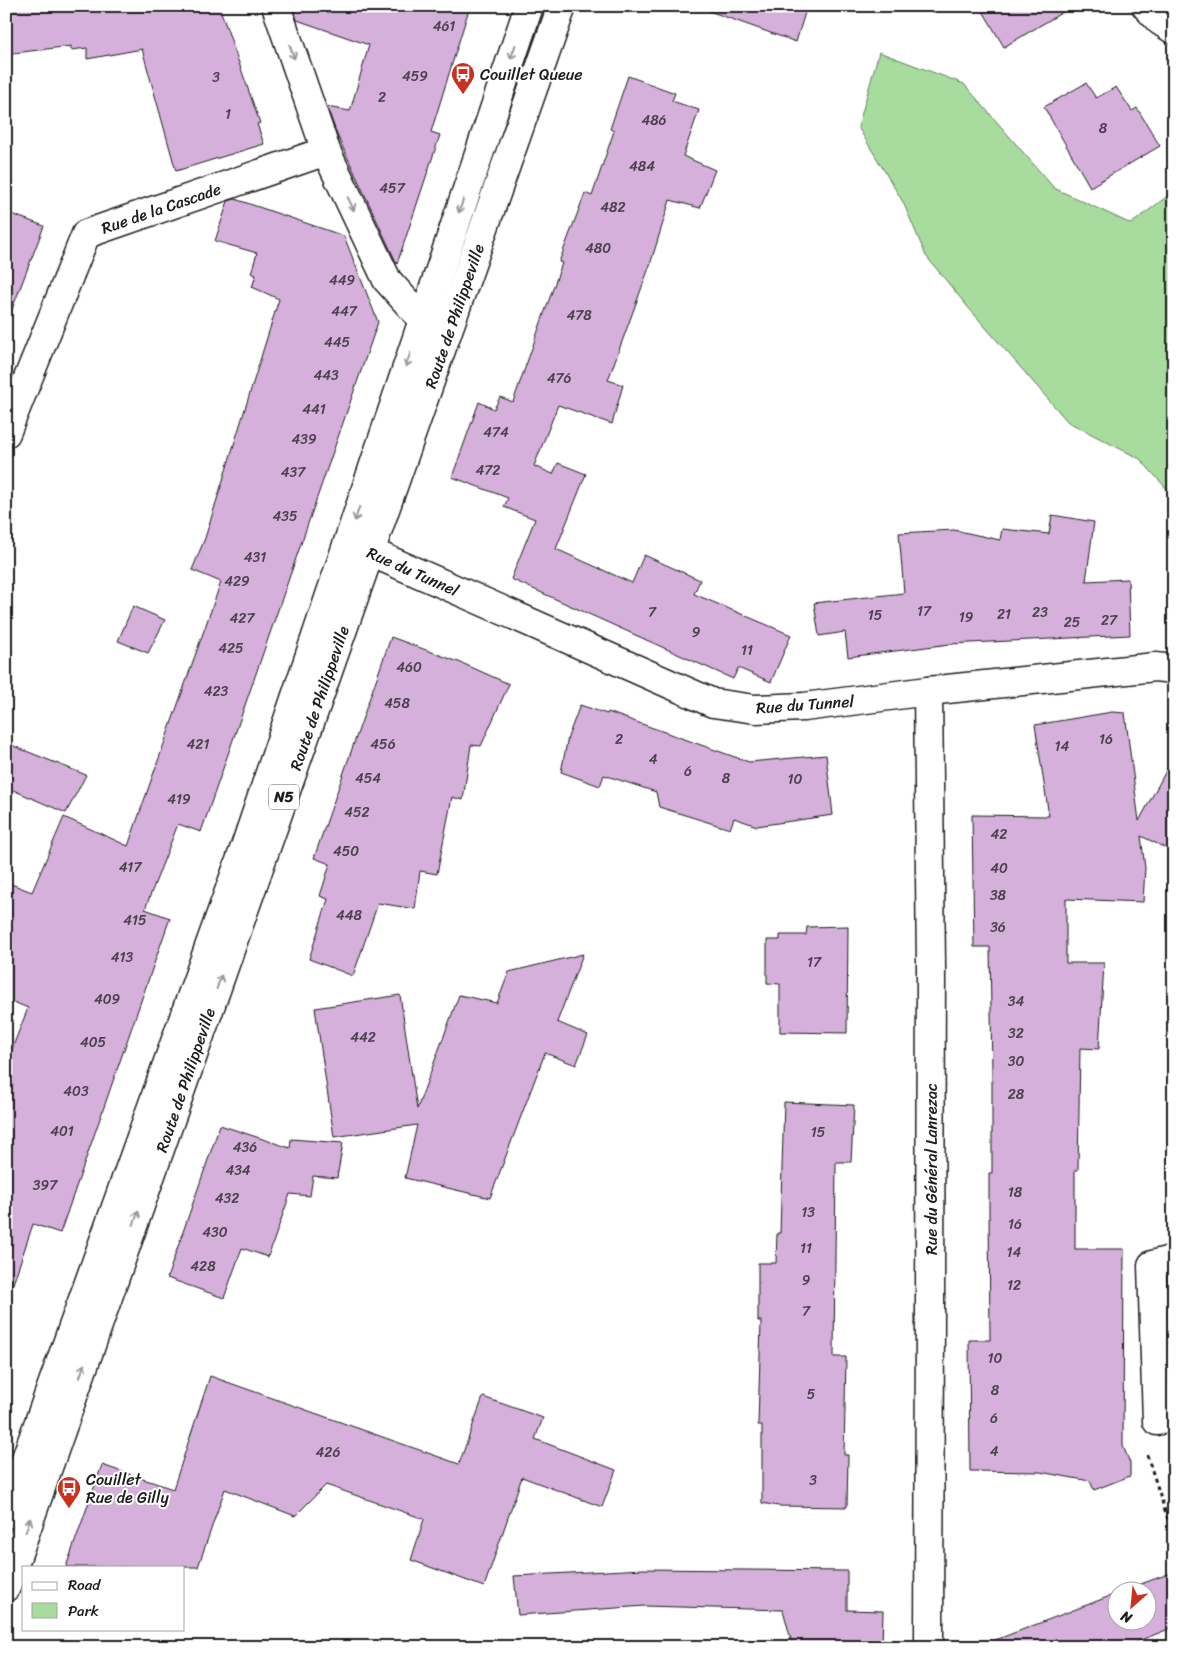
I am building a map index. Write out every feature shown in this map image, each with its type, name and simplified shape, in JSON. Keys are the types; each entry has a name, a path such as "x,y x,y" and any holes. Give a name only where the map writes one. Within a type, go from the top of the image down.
{"main road":[{"path":"276,6 326,151 387,280 422,319 451,322"},
{"name":"Route de Philippeville","path":"6,1587 359,547 422,319 529,6"},
{"name":"Route de Philippeville","path":"6,1514 242,854 359,547 451,322 562,6"},
{"path":"1146,6 1160,21 1174,30"},
{"name":"Rue de la Cascade","path":"6,433 86,234 326,151"},
{"name":"Rue du Tunnel","path":"359,547 713,703 755,709 804,707 928,691 1155,667 1174,669"},
{"name":"Rue du Général Lanrezac","path":"928,691 932,966 929,1647"},
{"path":"1166,1418 1152,1265 1174,1259"}],"path":[{"path":"1166,1418 1147,1453 1174,1538"}],"green space":[{"path":"879,52 964,84 1054,188 1131,224 1174,191 1174,497 1140,459 1068,422 926,256 903,202 858,127"}],"building":[{"path":"6,6 219,6 260,123 257,124 264,144 176,171 142,49 87,59 87,48 71,50 71,46 6,54"},
{"path":"293,6 470,6 431,132 440,135 397,264 338,137 327,107 350,111 369,45 297,20"},
{"path":"710,6 807,6 796,42 709,11"},
{"path":"980,6 1073,6 1004,47"},
{"path":"628,76 675,93 672,101 699,110 683,156 715,170 700,208 670,200 650,265 608,380 623,385 612,424 558,405 534,466 553,474 558,463 586,474 556,549 632,583 644,555 700,580 694,594 791,635 771,682 738,668 733,679 511,579 535,519 504,507 508,498 452,477 479,402 494,409 500,397 513,402 562,263 559,262 585,193 592,196 614,131 610,129"},
{"path":"1086,83 1096,98 1116,87 1132,111 1137,108 1160,146 1090,187 1044,107"},
{"path":"235,199 344,236 378,322 201,832 178,824 145,909 170,918 60,1233 33,1224 13,1284 6,1283 6,1064 28,1008 6,999 6,882 32,892 64,817 128,846 221,582 192,570 205,538 279,299 252,287 256,275 251,273 257,253 215,241 228,201"},
{"path":"6,212 44,226 9,317 6,316"},
{"path":"1052,515 1094,522 1086,581 1128,579 1130,635 950,644 848,657 845,632 819,636 814,603 904,593 899,533 954,530 1000,540 1002,529 1049,534"},
{"path":"133,606 165,620 148,653 118,641"},
{"path":"391,637 464,664 509,684 481,746 471,745 463,800 452,797 437,874 420,871 415,909 378,903 353,976 309,959 328,899 320,896 330,864 314,858"},
{"path":"580,705 607,714 608,712 749,762 826,755 833,815 757,826 734,818 730,829 659,807 656,792 604,775 600,786 561,772 568,737"},
{"path":"1112,712 1125,713 1139,821 1174,756 1174,852 1141,836 1145,868 1143,902 1066,899 1066,963 1104,963 1099,1049 1080,1048 1078,1170 1075,1170 1075,1249 1124,1249 1123,1446 1130,1463 1130,1476 1094,1490 1090,1481 1040,1472 970,1471 969,1340 990,1340 989,1173 992,1173 990,947 974,947 972,815 1049,816 1035,725"},
{"path":"6,743 86,775 66,813 6,787"},
{"path":"848,926 847,1033 780,1032 780,984 767,983 767,940 780,940 780,935 806,935 807,927"},
{"path":"583,954 557,1022 588,1035 576,1065 545,1053 490,1198 405,1178 417,1125 334,1137 315,1008 400,995 417,1109 459,995 497,1003 509,972"},
{"path":"784,1102 854,1105 851,1162 836,1162 834,1357 846,1357 844,1455 848,1455 847,1507 778,1506 762,1503 762,1425 758,1425 761,1321 758,1321 758,1263 776,1263 777,1233 780,1233"},
{"path":"220,1125 290,1148 291,1139 343,1143 337,1178 313,1176 310,1196 290,1194 268,1257 242,1248 224,1298 167,1278"},
{"path":"210,1376 459,1464 483,1397 543,1418 535,1439 616,1470 602,1507 522,1477 484,1587 411,1560 424,1519 326,1485 295,1516 225,1489 198,1567 66,1566 102,1465 173,1489"},
{"path":"643,1569 847,1571 847,1610 883,1611 882,1647 793,1647 783,1610 645,1606 518,1615 514,1576"},
{"path":"1174,1572 1174,1627 1123,1647 985,1647 985,1644 1108,1597 1108,1630 1158,1630 1158,1580 1152,1580"}],"place":[{"name":"Couillet Queue","path":"463,95"},
{"name":"Couillet Rue de Gilly","path":"69,1509"}]}
